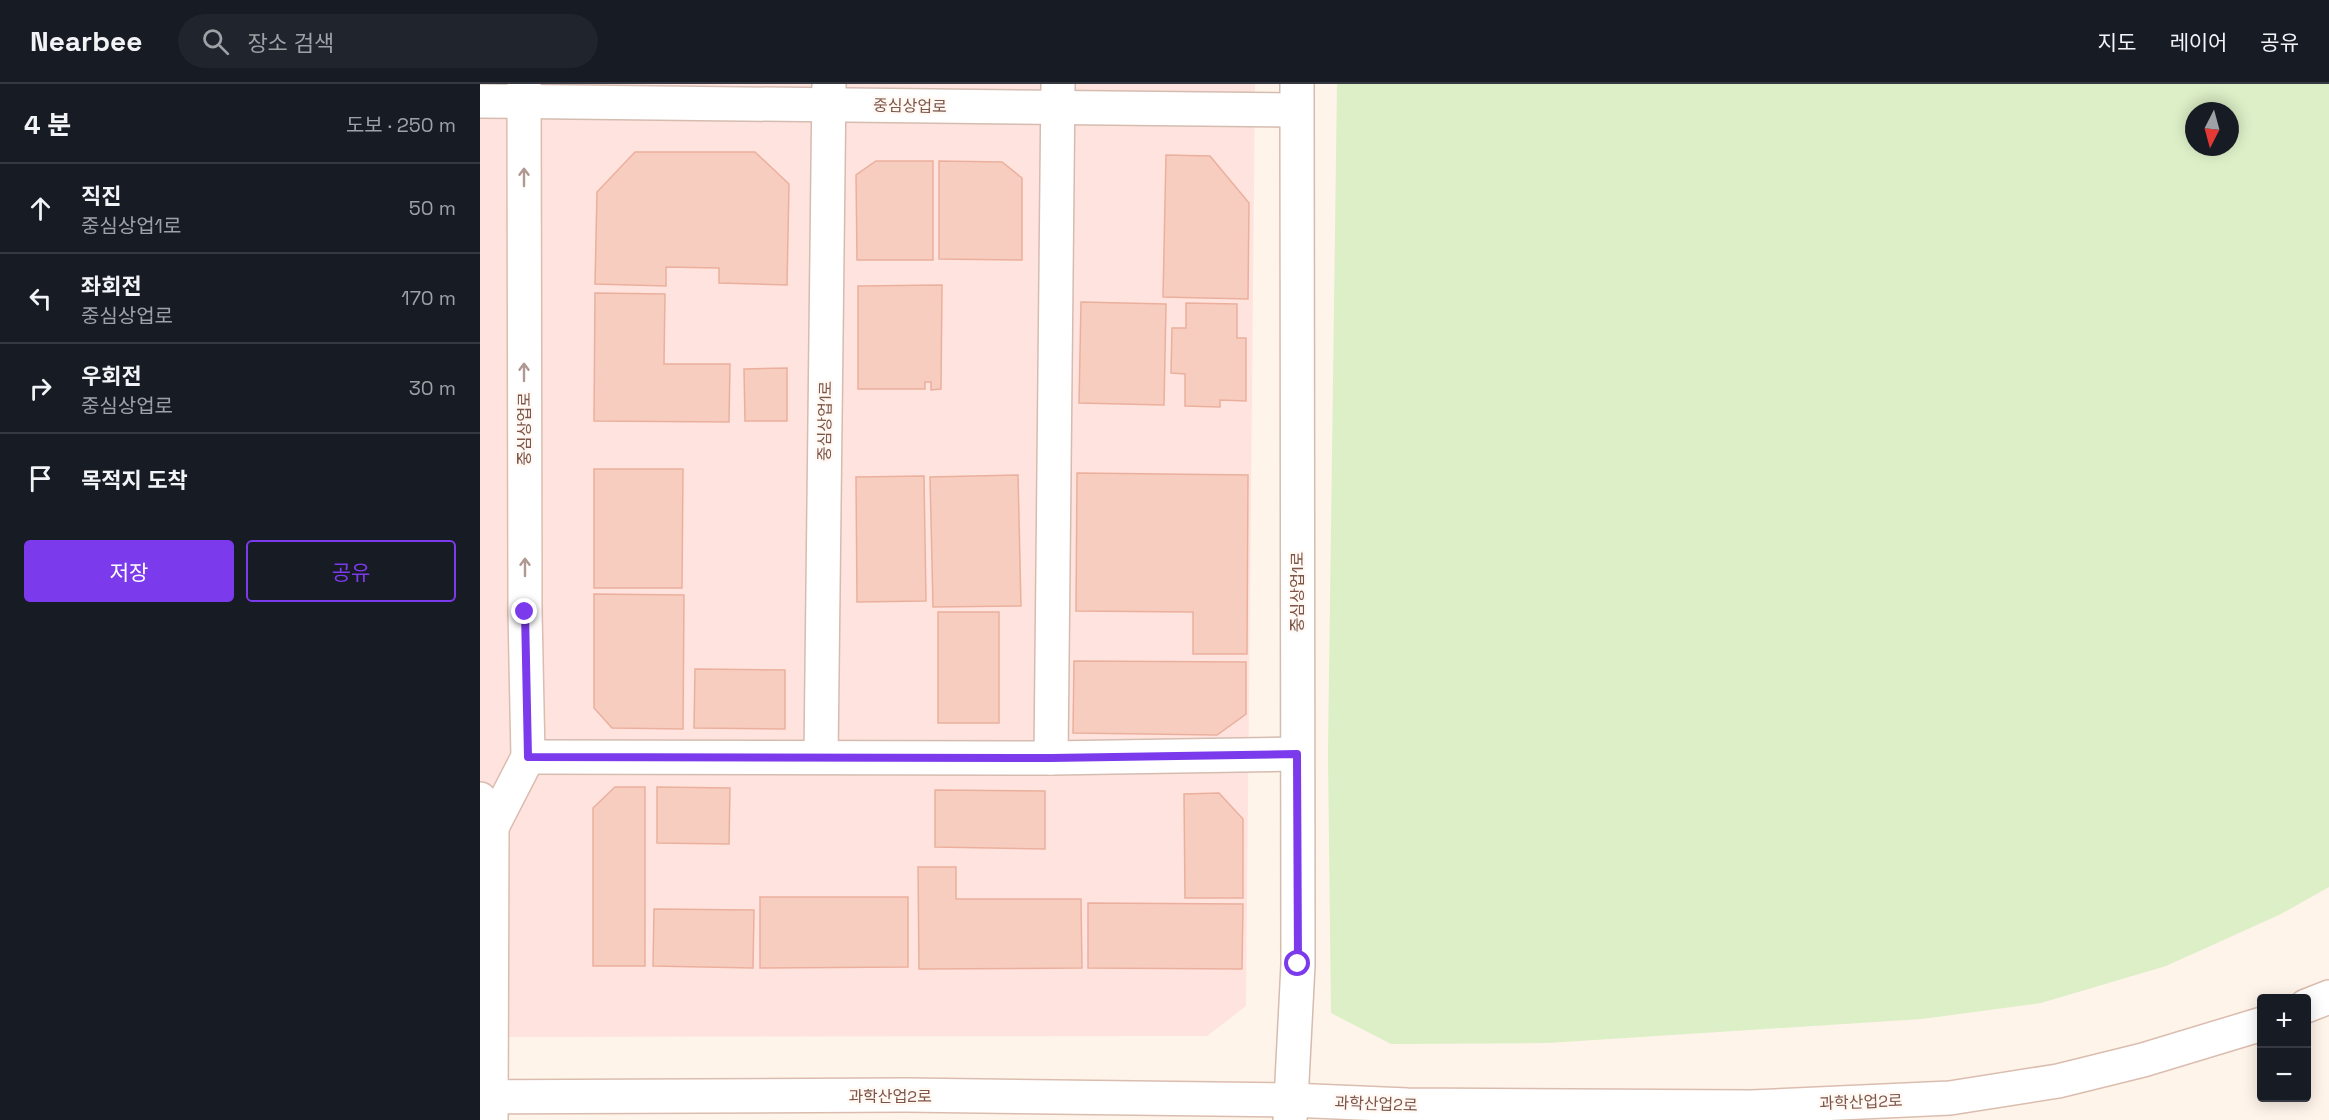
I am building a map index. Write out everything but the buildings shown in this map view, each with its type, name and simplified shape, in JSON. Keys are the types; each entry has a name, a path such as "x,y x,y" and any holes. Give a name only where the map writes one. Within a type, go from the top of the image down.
{"street":[{"name":"중심상업로","path":"487,1105 486,813 528,757 525,612 524,93"},
{"name":"중심상업로","path":"480,102 524,93 1297,97"},
{"name":"중심상업1로","path":"821,758 829,94"},
{"path":"1051,758 1058,96"},
{"name":"중심상업1로","path":"1290,1110 1298,964 1297,97"},
{"path":"528,757 1051,758 1297,754"},
{"path":"2311,1004 2329,997"},
{"name":"과학산업2로","path":"487,1105 906,1095 1290,1110 1407,1105 1752,1107 1950,1098 2058,1081 2143,1060 2257,1025"}],"shaded area":[{"path":"480,84 1255,84 1246,1006 1207,1036 480,1037"}],"green space":[{"path":"1337,84 2329,84 2329,887 2281,914 2166,966 2041,1003 1922,1019 1548,1043 1391,1044 1331,1013 1328,753"}],"route":[{"path":"525,612 528,757 1051,758 1297,754 1298,964"}]}
